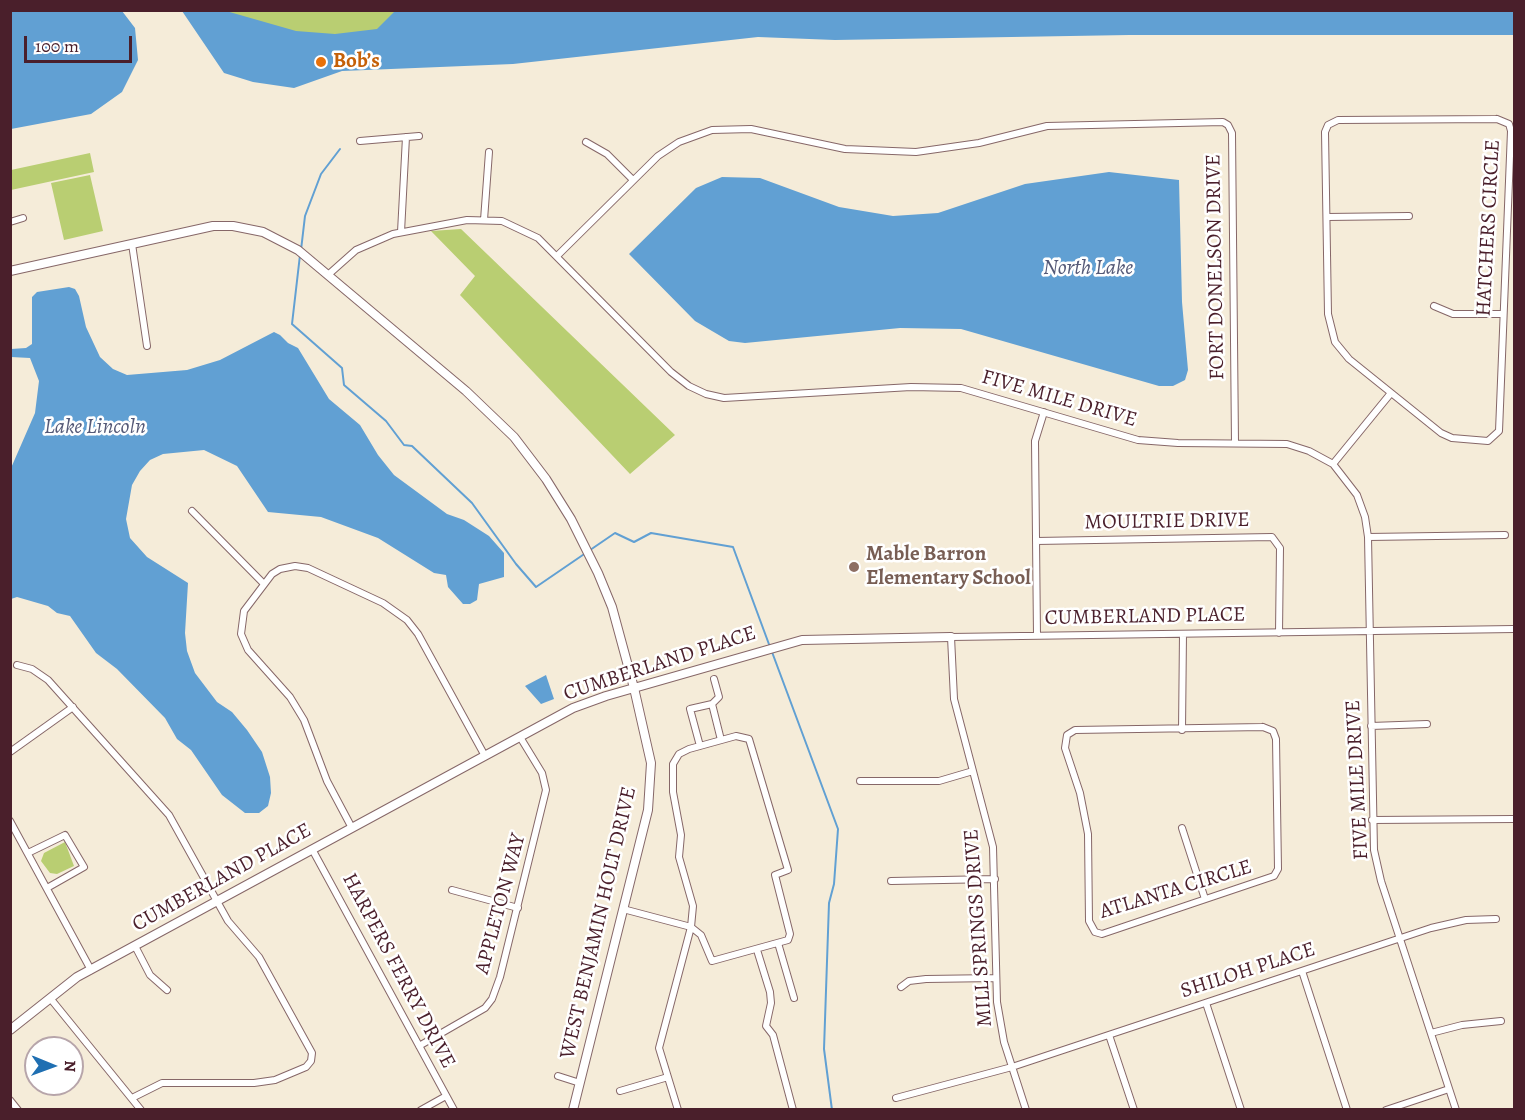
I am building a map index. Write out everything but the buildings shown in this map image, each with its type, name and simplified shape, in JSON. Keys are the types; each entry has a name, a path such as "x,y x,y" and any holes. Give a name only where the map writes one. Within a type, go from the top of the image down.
{"main road":[{"name":"WEST BENJAMIN HOLT DRIVE","path":"573,1110 647,818 651,785 648,744 634,688"}],"street":[{"name":"HATCHERS CIRCLE","path":"1497,119 1505,122 1510,131 1502,314 1499,431 1493,439 1471,440 1445,435 1343,354 1332,336 1328,314 1325,132 1333,121 1497,119"},
{"name":"FORT DONELSON DRIVE","path":"633,180 668,149 692,135 712,130 751,129 845,149 916,152 979,143 1047,126 1223,122 1228,125 1232,133 1235,443"},
{"path":"360,141 418,136"},
{"path":"401,232 406,137"},
{"path":"557,256 633,180 607,154 586,142"},
{"path":"484,220 489,152"},
{"path":"1327,217 1409,216"},
{"path":"10,222 23,218"},
{"name":"FIVE MILE DRIVE","path":"329,274 356,250 401,232 454,222 502,221 519,227 538,238 671,372 689,386 706,394 724,398 937,386 990,395 1138,440 1178,443 1277,442 1297,446 1333,464 1357,495 1365,517 1368,537 1374,850 1399,939 1456,1110"},
{"name":"WEST BENJAMIN HOLT DRIVE","path":"10,271 209,226 247,227 282,240 329,274 496,419 546,479 572,519 598,573 612,607 634,688"},
{"path":"132,244 147,346"},
{"path":"1434,306 1453,314 1502,314"},
{"path":"1333,464 1390,393"},
{"path":"1037,636 1035,441 1044,412"},
{"path":"192,511 264,584"},
{"path":"1368,537 1505,535"},
{"name":"MOULTRIE DRIVE","path":"1036,541 1272,537 1280,548 1279,633"},
{"path":"352,828 327,781 304,720 290,697 248,650 242,638 242,615 264,584 280,569 302,567 398,612 418,634 485,756"},
{"name":"CUMBERLAND PLACE","path":"10,1030 50,998 91,970 573,708 634,688 802,640 1515,629"},
{"path":"1182,730 1183,634"},
{"name":"MILL SPRINGS DRIVE","path":"951,637 954,699 990,830 994,879 997,1002 1012,1067 1026,1110"},
{"path":"17,665 22,664 40,674 169,815 228,921 259,957 310,1048 312,1059 306,1067 264,1083 162,1083 132,1098"},
{"path":"700,746 690,710 712,704 719,697 714,679"},
{"path":"712,704 721,740"},
{"path":"10,752 73,708"},
{"path":"1371,726 1427,724"},
{"name":"ATLANTA CIRCLE","path":"1263,727 1273,731 1276,739 1277,872 1269,879 1205,899 1102,934 1095,932 1089,921 1088,834 1080,793 1064,743 1067,735 1075,730 1263,727"},
{"name":"APPLETON WAY","path":"419,1046 474,1017 491,1002 518,908 546,790 542,773 520,736"},
{"path":"624,909 691,927 701,935 712,961 788,940 790,934 775,875 788,870 749,739 736,736 700,746 679,754 673,764 673,792 681,835 679,857 693,906 691,927 659,1043 678,1110"},
{"path":"861,782 939,781 973,771"},
{"path":"1372,820 1515,819"},
{"path":"10,821 91,970"},
{"path":"1182,828 1205,899"},
{"path":"28,853 65,835 84,867 47,888"},
{"name":"HARPERS FERRY DRIVE","path":"312,849 454,1110"},
{"path":"891,881 994,879"},
{"path":"452,890 518,908"},
{"name":"SHILOH PLACE","path":"896,1098 1012,1067 1446,924 1496,919"},
{"path":"778,943 794,998"},
{"path":"135,946 150,975 167,990"},
{"path":"757,950 770,992 771,1003 766,1026 773,1035 793,1110"},
{"path":"1302,971 1347,1110"},
{"path":"901,987 909,981 926,979 996,978"},
{"path":"50,998 141,1110"},
{"path":"1206,1003 1241,1110"},
{"path":"1431,1033 1462,1025 1501,1021"},
{"path":"1109,1035 1134,1110"},
{"name":"WEST BENJAMIN HOLT DRIVE","path":"558,1076 580,1083"},
{"path":"620,1091 668,1077"},
{"path":"1386,1110 1449,1089"},
{"path":"421,1110 446,1096"},
{"path":"10,1100 18,1110"}],"green space":[{"path":"205,11 675,11 344,50"},
{"path":"90,153 94,172 11,190 11,170"},
{"path":"90,175 103,231 64,240 51,183"},
{"path":"461,229 675,435 630,474 460,295 475,276 431,231"},
{"path":"65,842 74,866 57,874 50,873 41,861 44,853"}],"water":[{"path":"11,10 122,11 135,28 138,60 122,92 91,114 11,129"},
{"path":"1514,10 1514,35 1129,35 835,40 758,37 513,64 342,71 294,88 253,82 224,73 182,11 226,11 296,31 335,34 377,29 395,11"},
{"name":"North Lake","path":"1109,172 1179,180 1182,302 1188,370 1185,380 1173,386 1159,386 961,329 900,328 745,343 729,341 695,321 629,254 696,188 722,177 760,178 839,207 893,216 938,213 1025,184"},
{"name":"Lake Lincoln","path":"69,287 75,289 79,296 86,327 100,357 113,369 127,375 187,370 220,360 274,332 280,335 288,343 298,348 329,399 360,425 378,455 394,475 447,514 464,520 489,536 504,553 504,577 479,584 477,600 470,604 463,604 448,587 446,575 434,573 378,538 321,517 268,512 237,466 204,450 163,454 150,460 132,485 126,519 130,538 147,557 188,583 185,633 187,651 195,673 217,702 232,712 247,730 262,752 270,777 271,793 268,806 259,813 245,813 222,795 191,750 177,739 165,718 117,669 96,653 70,616 57,613 48,606 17,597 11,599 11,468 35,413 39,381 30,358 11,357 11,349 26,348 32,344 32,297 37,292"},
{"path":"546,675 554,699 541,704 525,686"}],"waterway":[{"path":"301,250 305,216 321,174 340,149"},
{"path":"300,255 292,324 342,368 344,385 386,421 404,445 412,446 472,503 516,564 536,587 615,533 634,542 651,533 733,547 770,647"},
{"path":"772,652 838,829 834,884 829,903 824,1049 832,1110"}],"place":[{"name":"Bob’s","path":"321,62"},
{"name":"Mable Barron Elementary School","path":"854,567"}]}
